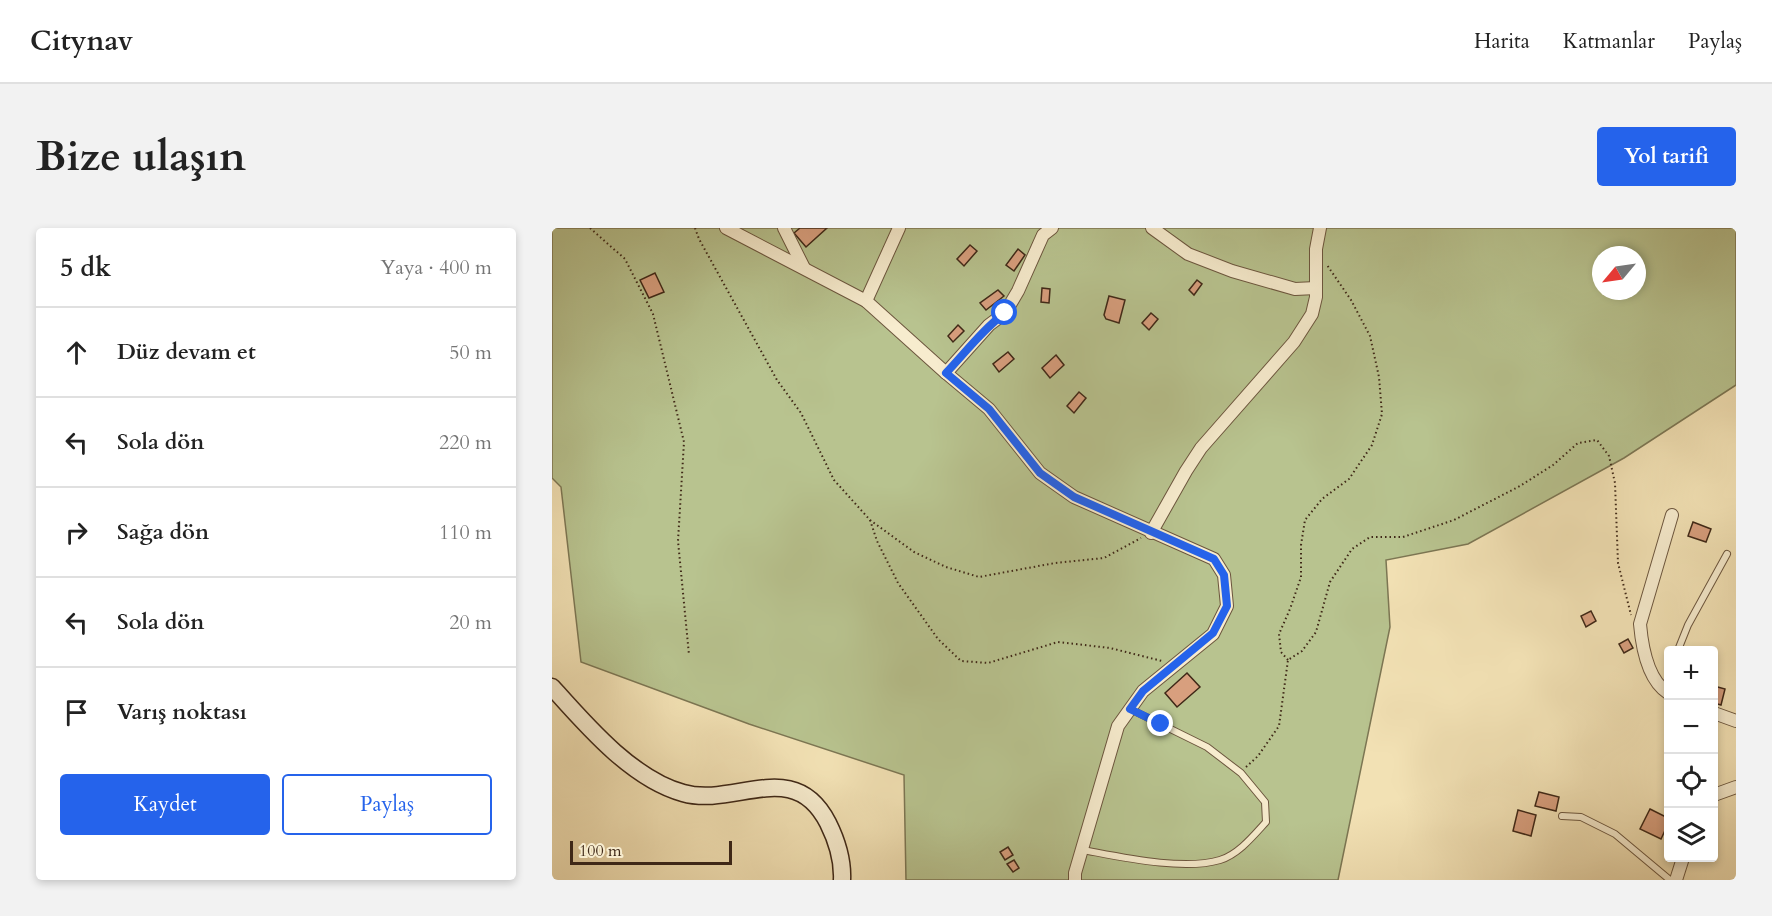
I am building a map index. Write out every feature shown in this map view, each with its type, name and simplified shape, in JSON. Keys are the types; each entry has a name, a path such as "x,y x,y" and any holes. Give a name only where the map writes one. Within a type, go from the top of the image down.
{"main road":[{"path":"552,687 584,723 630,765 683,794 713,796 779,787 805,795 824,814 833,833 839,849 842,880"},
{"path":"552,703 624,772 666,798 699,806 781,797 798,803 815,819 827,842 832,880"}],"street":[{"path":"726,228 866,301 989,409 1040,473 1074,497 1214,559 1224,575 1227,606 1213,633 1143,691 1118,726 1075,880"},
{"path":"784,228 804,268"},
{"path":"866,301 899,228"},
{"path":"946,373 978,340 989,325 1005,313 1018,291 1043,235 1052,228"},
{"path":"1152,228 1188,254 1232,271 1295,289 1316,288"},
{"path":"1151,533 1201,448 1294,342 1312,314 1316,297 1316,249 1320,228"},
{"path":"1664,690 1653,677 1641,640 1640,624 1672,515"},
{"path":"1718,715 1736,721"},
{"path":"1718,793 1736,786"},
{"path":"1676,880 1682,862"}],"lane":[{"path":"1680,646 1692,616 1727,554"},
{"path":"1083,850 1140,860 1193,864 1222,859 1247,843 1266,822 1265,802 1241,773 1207,747 1130,709"},
{"path":"1562,816 1581,817 1615,834 1670,880"}],"path":[{"path":"590,228 625,259 653,314 684,442 678,541 689,656"},
{"path":"695,228 777,380 801,413 834,480 870,520 914,552 946,567 979,577 1055,563 1104,558 1151,533"},
{"path":"1241,773 1258,756 1279,726 1288,660 1281,652 1279,634 1301,577 1300,545 1305,520 1322,499 1349,478 1372,445 1382,414 1379,377 1370,336 1351,300 1316,249"},
{"path":"1288,660 1302,651 1316,632 1330,582 1352,549 1370,537 1403,537 1454,520 1553,465 1578,443 1597,440 1609,456 1614,483 1618,563 1632,618"},
{"path":"870,520 877,541 898,583 938,639 961,661 988,663 1058,642 1110,648 1173,664"}],"green space":[{"path":"552,228 1736,228 1736,385 1624,458 1468,544 1386,560 1390,627 1338,880 906,880 904,775 749,724 581,662 561,487 552,478"}],"building":[{"path":"800,228 827,228 806,247 794,233"},
{"path":"970,245 977,251 964,266 957,259"},
{"path":"1018,249 1025,255 1014,271 1006,265"},
{"path":"655,273 664,292 649,298 640,280"},
{"path":"1197,280 1202,284 1194,295 1189,290"},
{"path":"1042,288 1050,289 1049,303 1041,302"},
{"path":"998,290 1004,296 986,310 980,303"},
{"path":"1109,296 1125,300 1119,323 1106,319 1104,315"},
{"path":"1151,313 1158,319 1149,330 1142,323"},
{"path":"958,325 964,331 953,342 948,336"},
{"path":"1008,352 1014,359 999,372 993,364"},
{"path":"1056,355 1064,365 1050,378 1042,368"},
{"path":"1079,392 1086,398 1074,413 1067,406"},
{"path":"1693,522 1711,529 1706,542 1688,536"},
{"path":"1591,611 1596,621 1586,627 1581,616"},
{"path":"1628,639 1633,648 1624,653 1619,644"},
{"path":"1187,673 1200,687 1177,707 1165,693"},
{"path":"1718,687 1725,689 1721,705 1718,704"},
{"path":"1539,792 1559,797 1556,811 1535,806"},
{"path":"1650,809 1664,816 1664,833 1661,839 1640,829"},
{"path":"1518,810 1536,815 1531,836 1513,831"},
{"path":"1008,847 1013,855 1005,860 1000,852"},
{"path":"1014,860 1019,868 1013,872 1007,864"}],"route":[{"path":"1005,313 989,325 978,340 946,373 989,409 1040,473 1074,497 1214,559 1224,575 1227,606 1213,633 1143,691 1130,709 1161,724"}]}
